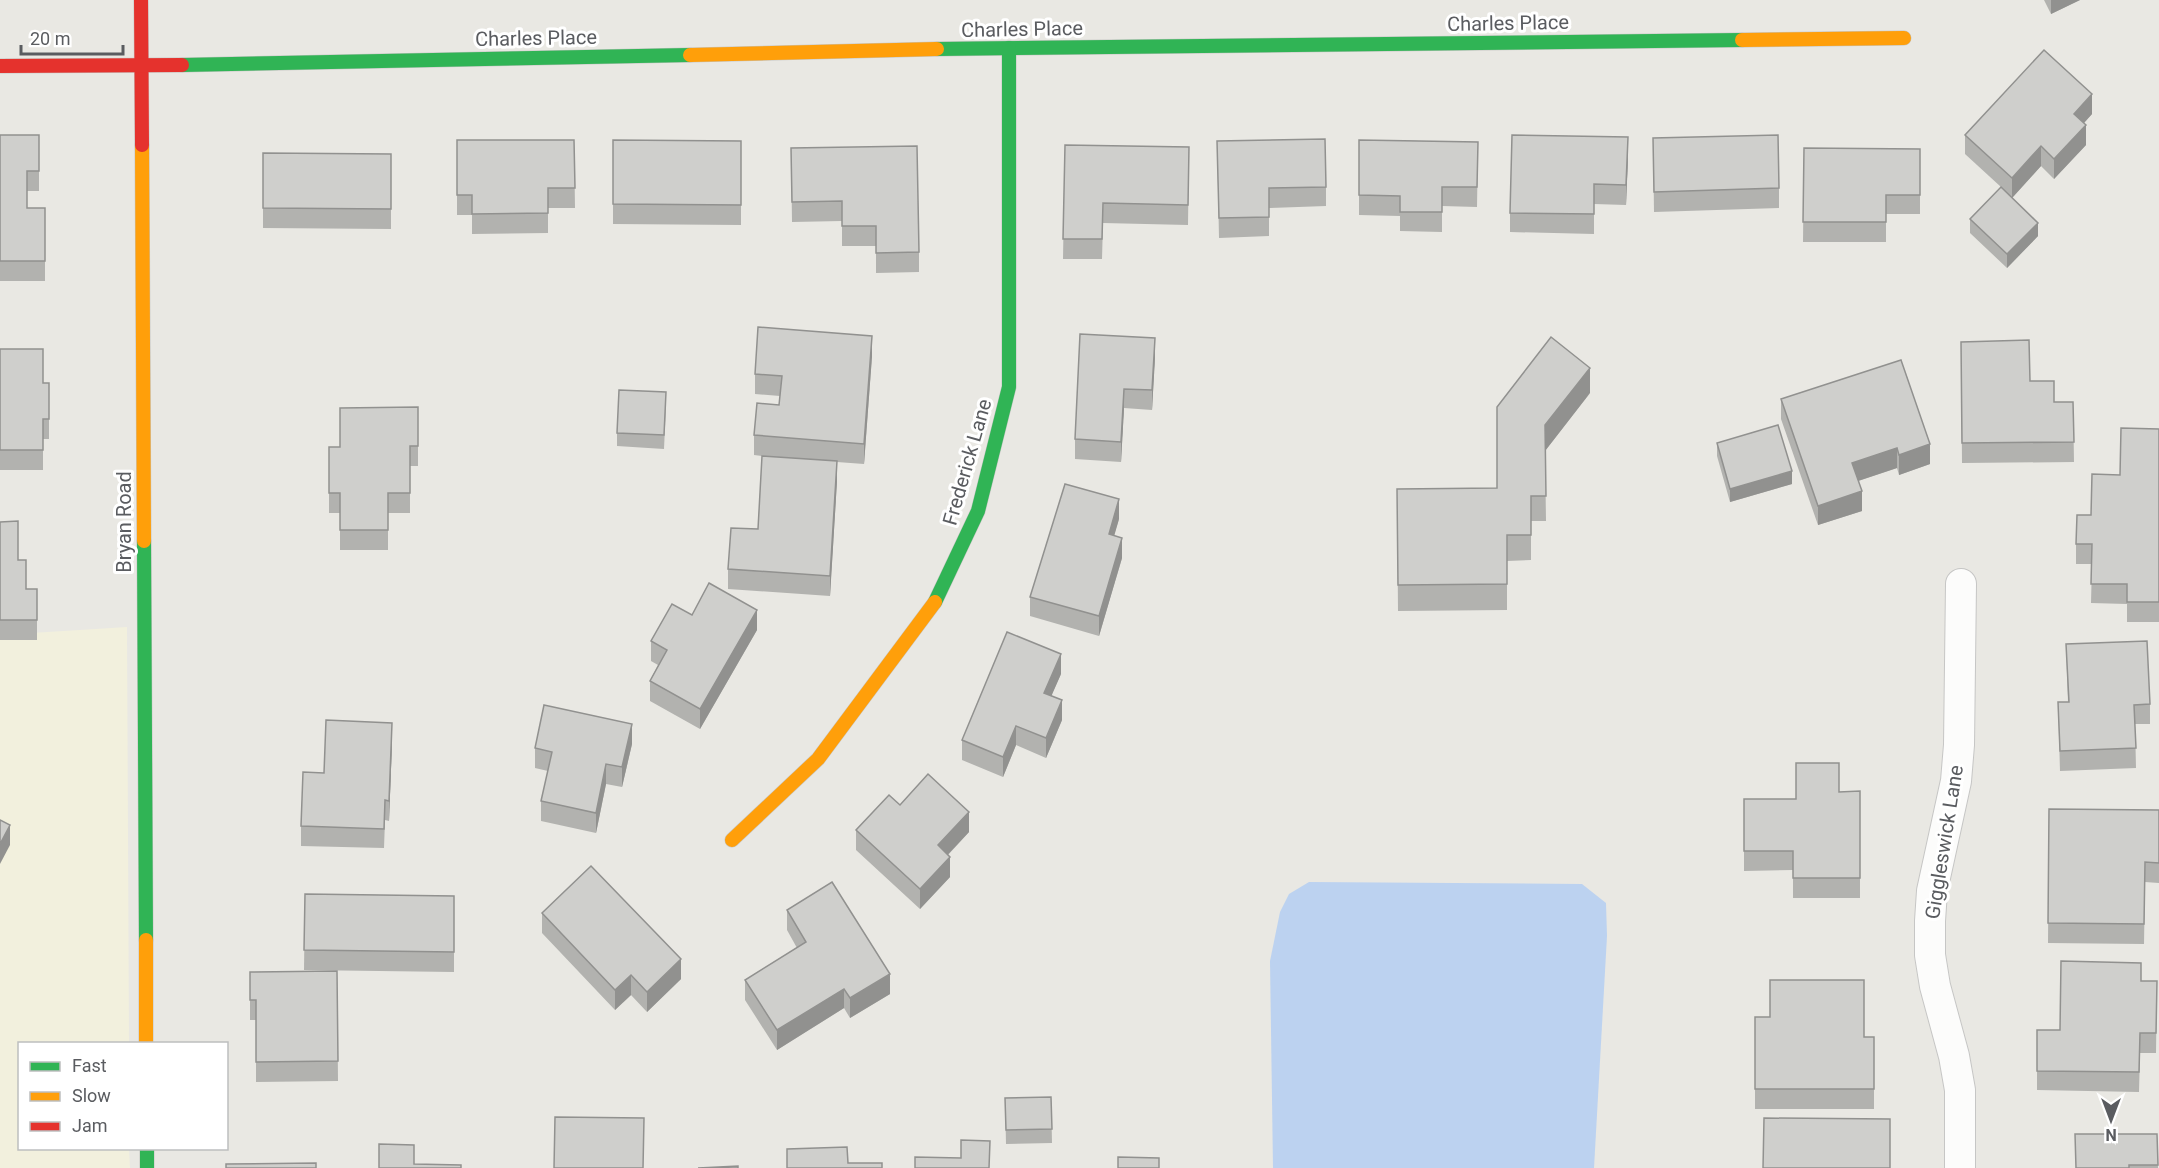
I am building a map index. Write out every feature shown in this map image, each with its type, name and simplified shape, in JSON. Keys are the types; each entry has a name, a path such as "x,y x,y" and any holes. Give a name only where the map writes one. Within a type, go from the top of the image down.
{"street":[{"name":"Bryan Road","path":"141,0 147,1042"},
{"name":"Charles Place","path":"0,66 141,66 1009,48 1904,38"},
{"name":"Frederick Lane","path":"732,840 818,759 938,599 978,511 1009,387 1009,48"},
{"name":"Giggleswick Lane","path":"1960,1168 1960,1090 1954,1056 1935,986 1930,955 1930,921 1934,880 1956,781 1959,745 1961,584"},
{"path":"147,1150 147,1168"}],"shaded area":[{"path":"127,627 129,1042 18,1042 18,1150 129,1150 130,1168 0,1168 0,635"}],"water":[{"path":"1309,882 1582,884 1606,903 1607,936 1594,1168 1273,1168 1270,961 1280,912 1289,894"}],"building":[{"path":"2044,50 2092,94 2074,114 2086,125 2054,159 2041,146 2012,178 1965,135"},
{"path":"0,135 39,135 39,171 27,171 27,208 45,208 45,261 0,261"},
{"path":"1512,135 1628,137 1626,185 1594,184 1594,214 1510,213"},
{"path":"1778,135 1779,188 1654,192 1653,138"},
{"path":"1325,139 1326,187 1269,188 1269,217 1219,218 1217,141"},
{"path":"457,140 574,140 575,188 548,188 548,213 472,214 472,195 457,195"},
{"path":"613,140 741,141 741,205 613,204"},
{"path":"1359,140 1478,142 1477,187 1442,187 1442,212 1400,212 1400,196 1359,195"},
{"path":"1065,145 1189,147 1188,205 1103,203 1102,239 1063,239"},
{"path":"917,146 919,252 876,253 876,226 842,226 842,201 792,202 791,148"},
{"path":"1804,148 1920,149 1920,195 1886,195 1886,222 1803,222"},
{"path":"263,153 391,154 391,209 263,208"},
{"path":"2001,187 2038,223 2007,254 1970,219"},
{"path":"758,327 872,336 864,444 754,435 757,403 779,405 782,376 755,374"},
{"path":"1080,334 1155,338 1152,390 1124,389 1121,442 1075,439"},
{"path":"1551,337 1590,368 1545,425 1546,496 1531,496 1531,535 1507,535 1507,584 1398,585 1397,489 1497,488 1497,407"},
{"path":"2029,340 2030,381 2054,381 2054,402 2073,402 2074,442 1962,443 1961,342"},
{"path":"0,349 43,349 43,383 49,383 49,419 43,419 43,450 0,450"},
{"path":"1901,360 1930,444 1899,455 1897,448 1852,463 1862,491 1818,506 1781,399"},
{"path":"619,390 666,392 664,435 617,433"},
{"path":"418,407 418,446 410,446 410,493 388,493 388,530 340,530 340,493 329,493 329,447 340,447 340,408"},
{"path":"1778,425 1792,471 1730,489 1717,443"},
{"path":"2121,428 2159,429 2159,602 2127,602 2127,584 2091,584 2092,544 2076,544 2077,515 2091,515 2092,474 2120,475"},
{"path":"762,456 837,461 830,576 728,569 731,528 758,529"},
{"path":"1065,484 1119,499 1109,534 1122,538 1099,616 1030,597"},
{"path":"18,521 18,560 26,560 26,589 37,589 37,620 0,620 0,522"},
{"path":"709,583 757,610 700,709 650,681 667,650 651,641 672,604 692,615"},
{"path":"1007,632 1061,654 1044,693 1062,700 1046,738 1016,726 1003,757 962,740"},
{"path":"2147,641 2150,704 2134,705 2136,748 2060,751 2058,702 2069,702 2066,644"},
{"path":"544,705 632,724 622,767 606,764 596,813 541,801 552,752 535,748"},
{"path":"326,720 392,723 389,801 385,800 384,829 301,826 303,772 324,773"},
{"path":"1796,763 1839,763 1839,792 1860,791 1860,878 1793,878 1793,851 1744,851 1744,799 1796,799"},
{"path":"928,774 969,812 938,845 950,857 920,889 856,830 889,795 900,805"},
{"path":"2049,809 2159,810 2159,863 2145,862 2144,924 2048,923"},
{"path":"0,820 10,825 0,844"},
{"path":"591,866 681,959 647,992 631,975 615,990 542,913"},
{"path":"832,882 890,974 850,998 844,989 777,1030 745,980 806,942 787,910"},
{"path":"305,894 454,896 454,952 304,950"},
{"path":"2061,961 2141,963 2141,981 2157,981 2156,1033 2140,1033 2139,1072 2037,1071 2037,1030 2060,1030"},
{"path":"337,971 338,1061 256,1062 256,1000 250,1000 250,972"},
{"path":"1770,980 1864,980 1864,1037 1874,1037 1874,1089 1755,1089 1755,1017 1770,1017"},
{"path":"1051,1097 1052,1129 1006,1130 1005,1098"},
{"path":"555,1117 644,1118 643,1168 554,1168"},
{"path":"1764,1118 1890,1119 1890,1168 1763,1168"},
{"path":"2075,1134 2157,1134 2158,1165 2129,1165 2129,1168 2076,1168"},
{"path":"961,1140 990,1141 989,1168 915,1168 915,1157 961,1158"},
{"path":"379,1144 414,1145 414,1164 461,1165 461,1168 379,1168"},
{"path":"847,1147 848,1163 882,1163 882,1168 787,1168 787,1149"},
{"path":"1118,1157 1159,1158 1159,1168 1118,1168"},
{"path":"316,1163 316,1168 226,1168 226,1164"},
{"path":"738,1166 738,1168 698,1168"}],"traffic: fast":[{"path":"937,49 1742,40"},
{"path":"935,602 978,511 1009,387 1009,48"},
{"path":"182,65 690,55"},
{"path":"144,541 146,940"},
{"path":"147,1150 147,1168"}],"traffic: slow":[{"path":"1742,40 1904,38"},
{"path":"690,55 937,49"},
{"path":"142,145 144,541"},
{"path":"732,840 818,759 935,602"},
{"path":"146,940 146,1042"}],"traffic: jam":[{"path":"141,0 142,145"},
{"path":"0,66 182,65"}]}
